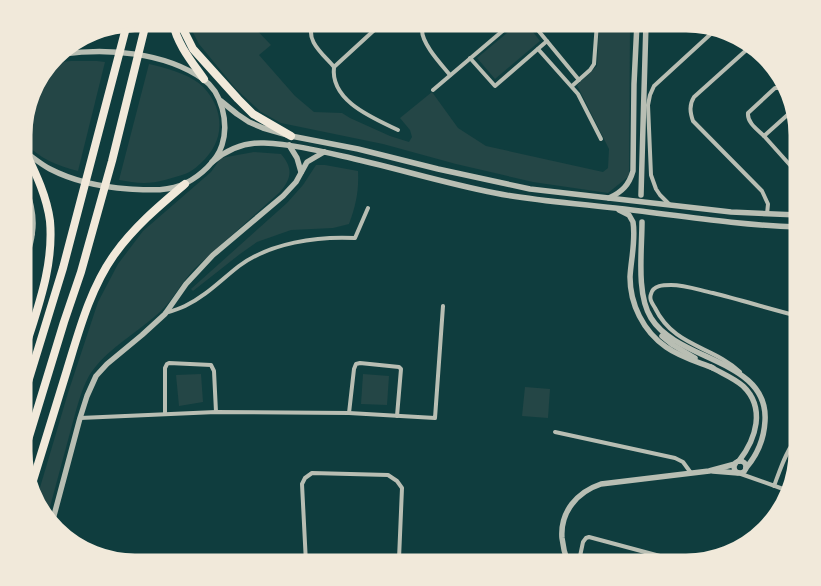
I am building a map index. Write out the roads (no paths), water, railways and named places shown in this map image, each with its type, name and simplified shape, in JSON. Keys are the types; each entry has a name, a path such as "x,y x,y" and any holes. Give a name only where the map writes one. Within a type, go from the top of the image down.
{"highway":[{"path":"30,433 81,272 112,161 144,30"},
{"path":"174,30 184,49 204,79"},
{"path":"184,30 193,49 238,99 254,114 292,136"},
{"path":"30,375 63,268 125,31"},
{"path":"30,162 38,178 50,220 51,240 46,280 30,332"},
{"path":"34,478 82,322 99,279 113,256 129,235 145,218 185,184"}],"street":[{"path":"311,30 311,38 334,67 334,82 350,102 361,112 398,130"},
{"path":"334,67 374,30"},
{"path":"422,30 425,40 450,75"},
{"path":"433,90 504,30"},
{"path":"538,30 579,80"},
{"path":"572,86 590,70 594,64 596,30"},
{"path":"609,198 626,188 631,180 633,171 634,84 637,30"},
{"path":"641,195 646,30"},
{"path":"670,205 660,195 651,175 648,105 650,95 654,86 711,34"},
{"path":"470,58 495,86 547,41"},
{"path":"538,49 572,86 587,109 601,139"},
{"path":"747,50 694,97 691,102 690,114 692,121 762,191 768,204 767,214"},
{"path":"70,53 88,51 128,54 170,62 204,79 221,101 237,114 263,128 292,136 358,149 438,169 546,191 731,212 791,215"},
{"path":"779,88 775,88 748,114 747,117 791,166"},
{"path":"212,162 222,145 225,129 221,101"},
{"path":"764,136 789,114"},
{"path":"30,155 52,170 80,182 97,186 141,190 164,189 185,184 199,175 224,152 248,144 263,143 289,145 494,193 728,222 791,226"},
{"path":"289,145 297,158 301,172"},
{"path":"54,517 80,418 87,396 96,376 107,364 165,314 196,272 284,196 296,182 307,162 324,152"},
{"path":"30,201 34,218 33,234 30,245"},
{"path":"614,207 625,212 633,222 631,286 636,308 645,326 658,341 666,347 684,357 713,368"},
{"path":"165,314 185,306 203,295 240,266 270,248 333,237 355,238 368,208"},
{"path":"642,222 642,293 647,310 661,334 668,342 743,386 751,397 757,417 751,444 734,469 739,473"},
{"path":"739,473 745,471 754,458 760,446 765,429 765,413 759,393 755,387 732,365 686,341 666,325 656,310 650,297 652,291 663,285 684,286 791,314"},
{"path":"80,418 216,412 349,413 435,418 443,306"},
{"path":"656,325 673,340 744,377"},
{"path":"165,414 165,366 169,363 211,365 214,371 216,412"},
{"path":"349,413 354,369 356,364 360,363 399,367 401,369 397,416"},
{"path":"555,432 675,458 683,462 691,473"},
{"path":"774,486 791,446"},
{"path":"566,556 562,541 562,526 564,518 571,505 581,494 594,487 601,484 709,471 737,463 744,463 746,468"},
{"path":"709,471 739,473 783,489"},
{"path":"306,556 302,484 305,478 312,473 388,475 397,481 402,488 398,556"},
{"path":"580,556 583,542 589,537 660,556"}]}
